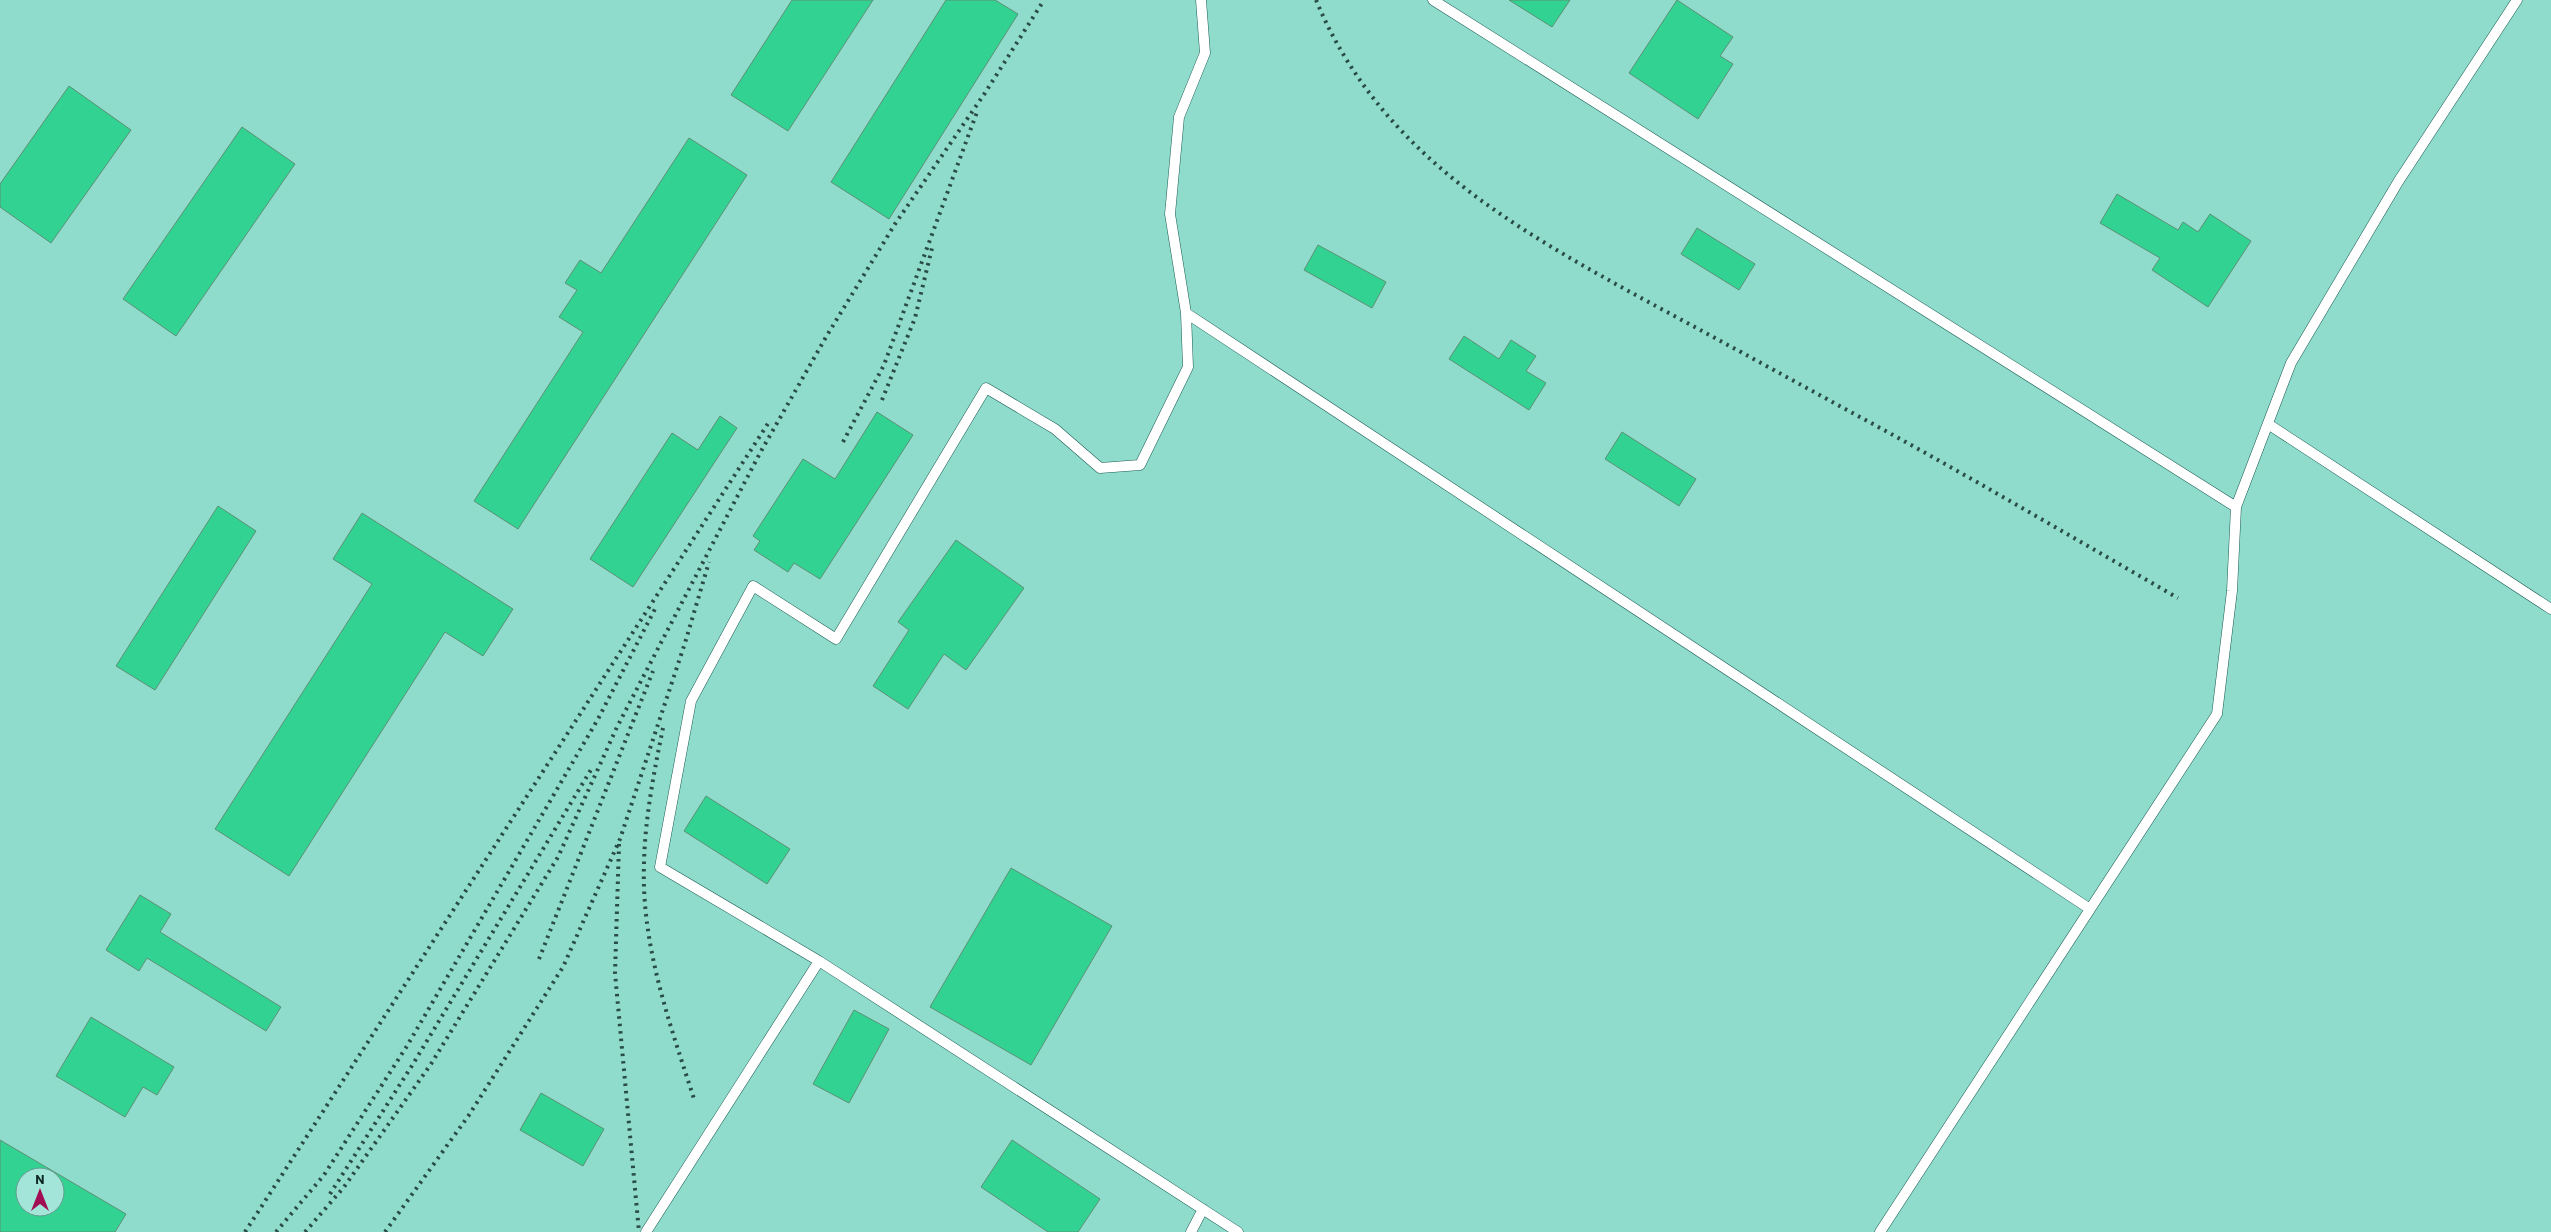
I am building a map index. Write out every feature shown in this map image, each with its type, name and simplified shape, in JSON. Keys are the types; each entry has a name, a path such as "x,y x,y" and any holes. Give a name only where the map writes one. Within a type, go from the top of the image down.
{"lane":[{"path":"1201,0 1205,53 1179,117 1170,214 1186,313 1188,367 1140,464 1100,468 1055,429 986,388 836,639 753,586 744,598 691,701 660,867 819,961 1238,1232"},
{"path":"1433,0 2236,507"},
{"path":"1880,1232 2217,714 2232,591 2236,507 2291,363 2398,182 2516,0"},
{"path":"1186,313 2090,909"},
{"path":"2268,424 2551,609"},
{"path":"646,1232 819,961"},
{"path":"1191,1232 1203,1209"}],"shaded area":[{"path":"0,0 2551,0 2551,1232 0,1232"}],"building":[{"path":"792,0 873,0 788,131 731,95"},
{"path":"946,0 995,0 1018,14 889,219 831,182"},
{"path":"1509,0 1570,0 1552,27"},
{"path":"1677,0 1733,37 1720,56 1733,64 1698,119 1629,73"},
{"path":"69,86 131,130 51,243 0,207 0,184"},
{"path":"242,127 295,164 176,336 123,299"},
{"path":"689,138 747,175 518,529 474,501 583,332 559,317 577,290 565,283 580,260 601,273"},
{"path":"2117,194 2178,230 2183,222 2198,232 2210,214 2251,241 2208,307 2152,270 2160,258 2100,223"},
{"path":"1697,228 1755,264 1739,290 1681,254"},
{"path":"1318,245 1386,282 1372,308 1304,270"},
{"path":"1464,336 1499,359 1511,340 1536,356 1526,371 1546,383 1529,410 1449,359"},
{"path":"877,412 913,435 820,579 794,563 788,572 754,550 760,541 753,536 803,459 835,479"},
{"path":"720,416 737,428 633,587 590,559 672,433 698,450"},
{"path":"1622,432 1696,479 1679,506 1605,459"},
{"path":"218,506 256,531 155,690 116,666"},
{"path":"362,513 513,609 483,656 445,632 289,876 215,829 372,584 333,559"},
{"path":"956,540 1024,588 966,670 944,654 908,709 873,686 909,630 898,622"},
{"path":"706,796 790,849 767,884 684,831"},
{"path":"1011,868 1112,926 1031,1065 930,1007"},
{"path":"140,895 171,914 160,932 281,1007 266,1031 147,958 139,971 106,950"},
{"path":"854,1010 889,1029 849,1103 813,1084"},
{"path":"91,1017 174,1067 157,1095 143,1087 125,1117 56,1076"},
{"path":"541,1093 604,1129 583,1166 520,1130"},
{"path":"0,1140 46,1167 15,1167 15,1217 65,1217 65,1178 126,1214 115,1232 0,1232"},
{"path":"1012,1140 1100,1199 1078,1232 1048,1232 981,1187"}],"railway":[{"path":"305,1232 344,1187 431,1064 558,857 617,727 760,453 826,337 895,224 985,93 1044,0"},
{"path":"1316,0 1343,54 1376,102 1414,144 1457,182 1503,216 1602,276 1930,456 2178,598"},
{"path":"843,442 884,365 977,112"},
{"path":"882,400 915,318 932,248"},
{"path":"245,1232 769,422"},
{"path":"385,1232 469,1115 563,967 620,839 685,643 709,562"},
{"path":"276,1232 324,1175 407,1046 598,719 656,607"},
{"path":"539,959 653,671"},
{"path":"663,728 653,778 646,829 644,894 652,955 659,984 695,1102"},
{"path":"330,1194 413,1064 592,768"},
{"path":"619,844 615,973 639,1232"}]}
